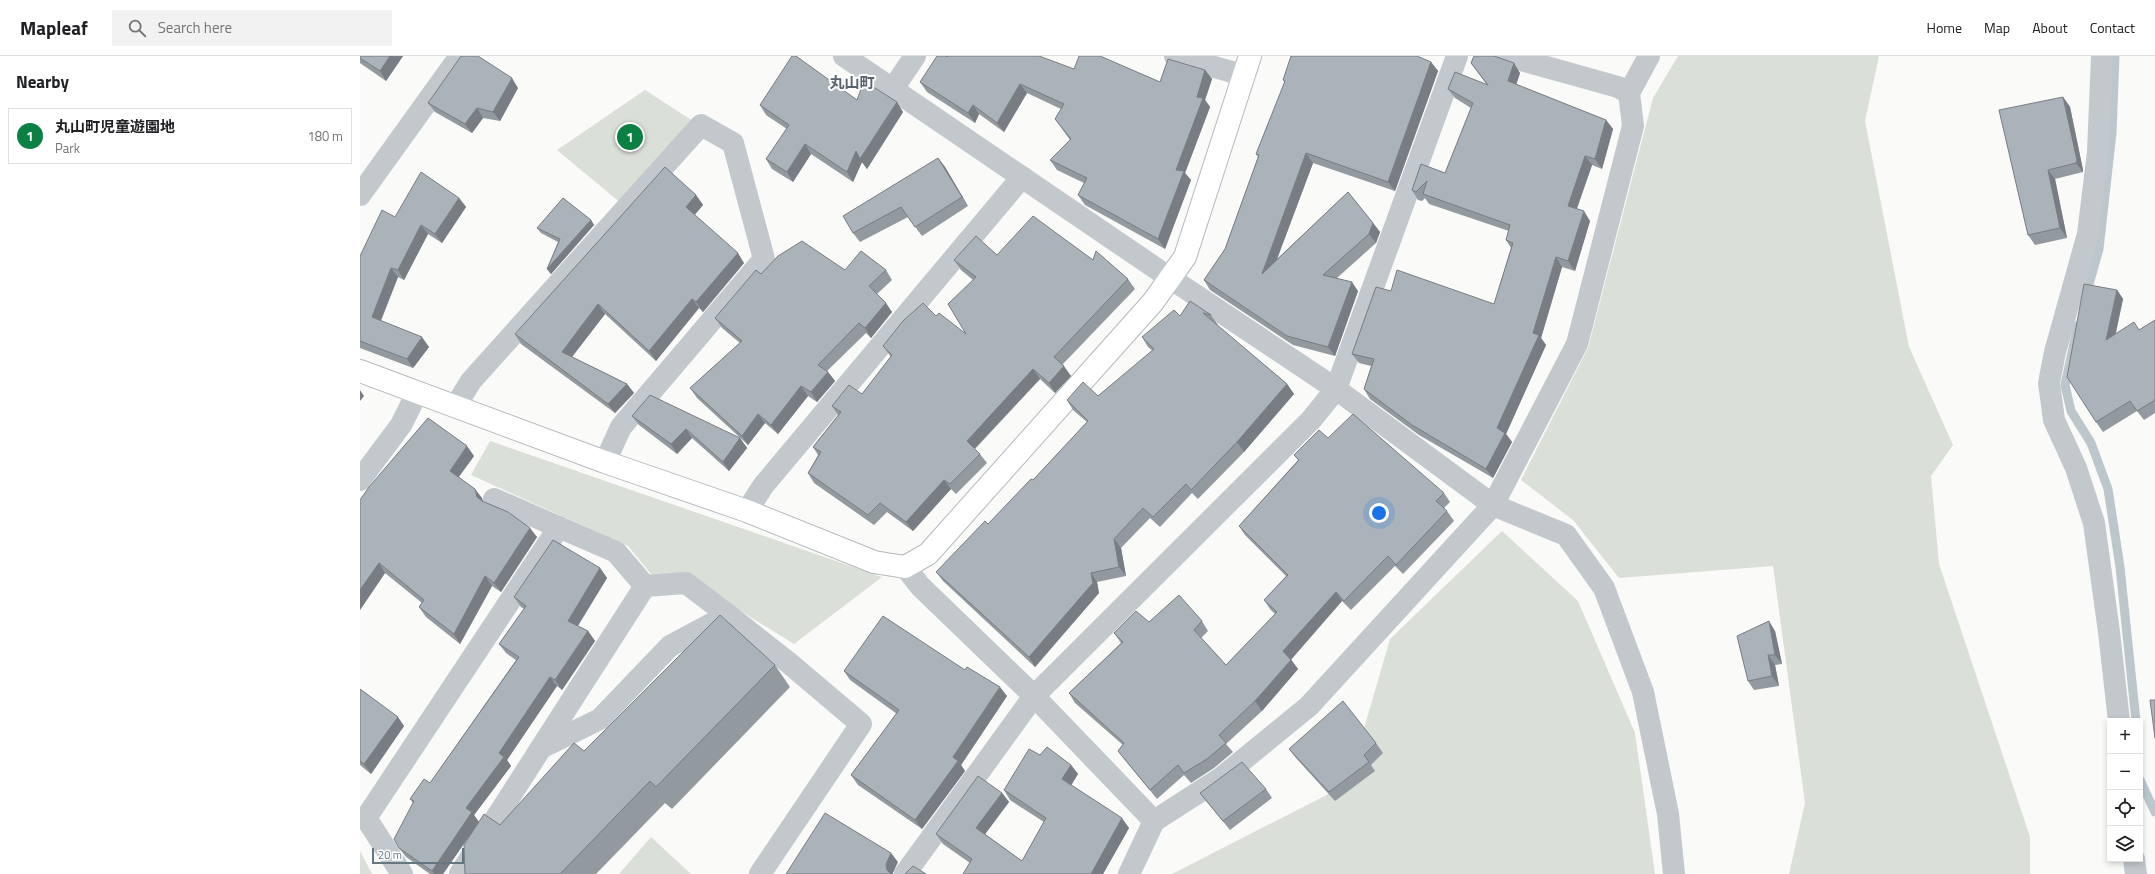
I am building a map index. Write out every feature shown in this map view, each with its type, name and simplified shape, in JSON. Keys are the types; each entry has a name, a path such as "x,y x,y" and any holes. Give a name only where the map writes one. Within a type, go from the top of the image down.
{"street":[{"path":"360,195 460,56"},
{"path":"844,56 892,90 1336,389 1493,505 1566,535 1604,588 1643,692 1668,814 1674,874"},
{"path":"892,90 915,56"},
{"path":"360,371 416,394 747,511 874,562 906,567 928,554 1153,302 1185,257 1246,66 1175,56"},
{"path":"905,874 1034,696 1312,420 1336,389 1457,56"},
{"path":"1507,56 1618,87 1629,92"},
{"path":"1129,874 1154,821 1221,778 1309,706 1493,505 1578,344 1632,126 1629,92 1649,56"},
{"path":"2102,56 2098,152 2088,234 2055,352 2049,382 2054,420 2076,468 2094,523 2109,632 2119,718"},
{"path":"455,407 471,381 700,125 733,143 764,258 621,427 605,462"},
{"path":"747,511 763,486 1022,177"},
{"path":"360,480 400,425 416,394"},
{"path":"494,499 616,552 645,586"},
{"path":"402,874 363,814 559,527"},
{"path":"906,567 920,586 1034,696 1154,821"},
{"path":"645,586 686,583 789,663 861,724 760,874"},
{"path":"460,874 645,586"},
{"path":"541,748 600,719 670,646 728,615"},
{"path":"2134,862 2136,874"}],"shaded area":[{"path":"1678,56 1879,56 1865,121 1909,347 1953,445 1931,476 1939,564 2030,837 2030,874 1789,874 1805,803 1773,566 1619,578 1573,520 1521,480 1588,348 1653,98"},
{"path":"645,90 696,123 622,204 557,150"},
{"path":"490,441 882,577 794,644 687,578 656,580 628,546 471,475"},
{"path":"1502,531 1578,601 1635,733 1655,874 1172,874 1348,784 1390,639"},
{"path":"651,837 691,874 619,874"},
{"path":"360,851 372,874 360,874"}],"building":[{"path":"360,56 390,56 380,71 360,58"},
{"path":"461,56 478,56 512,78 493,112 477,108 465,124 428,103"},
{"path":"792,56 796,56 857,100 864,81 897,102 860,159 856,151 847,172 805,144 787,172 766,159 789,125 760,105"},
{"path":"937,56 1039,56 1074,69 1079,56 1100,56 1160,82 1168,59 1205,70 1197,97 1203,98 1176,170 1184,171 1158,239 1078,195 1087,178 1050,160 1071,139 1055,119 1064,104 1020,84 997,123 973,105 968,113 920,82"},
{"path":"1291,56 1417,56 1431,62 1388,182 1306,153 1262,274 1348,192 1373,223 1369,234 1323,275 1352,282 1328,347 1287,336 1204,280 1225,249 1259,155 1256,154 1285,81 1283,80"},
{"path":"1474,56 1494,56 1514,63 1508,81 1606,120 1595,159 1585,156 1568,206 1584,211 1568,261 1556,257 1533,333 1539,335 1497,428 1505,433 1486,469 1412,425 1364,389 1374,359 1352,354 1376,287 1391,291 1397,270 1494,304 1513,243 1506,240 1510,225 1423,194 1427,181 1416,192 1412,190 1421,164 1445,173 1473,103 1448,89 1455,72 1488,85 1471,63"},
{"path":"2063,97 2077,160 2076,163 2048,170 2060,228 2028,235 1999,110"},
{"path":"938,158 962,197 915,227 901,207 853,233 843,216"},
{"path":"665,167 696,195 686,207 738,253 696,302 692,299 649,351 598,304 562,352 627,384 608,404 515,334"},
{"path":"421,172 459,198 435,234 421,225 398,270 391,268 372,317 422,337 407,359 360,341 360,256 382,210 395,217"},
{"path":"563,198 591,220 547,269 560,239 537,228"},
{"path":"1033,216 1093,260 1096,251 1128,279 1054,357 1064,366 1049,383 1033,369 967,441 980,454 950,484 944,480 906,522 880,503 868,515 808,473 821,452 813,447 841,412 832,406 849,385 862,394 892,355 883,346 903,321 923,303 936,316 939,313 966,334 948,304 976,277 954,260 976,236 997,255"},
{"path":"802,241 845,270 861,251 886,270 869,286 886,303 865,328 859,323 818,365 828,372 811,392 801,386 771,425 758,414 742,436 690,388 742,341 715,318 756,270 761,274 778,256"},
{"path":"2084,284 2117,290 2106,340 2134,322 2139,330 2155,320 2155,400 2137,411 2130,401 2096,422 2067,377"},
{"path":"1190,301 1211,315 1203,313 1287,384 1237,442 1191,490 1186,484 1153,517 1143,508 1114,539 1119,567 1091,573 1093,583 1029,657 936,572 985,521 988,524 1031,479 1033,480 1088,421 1067,400 1083,382 1098,396 1154,349 1142,337 1174,310 1180,316"},
{"path":"650,395 740,438 723,462 686,429 671,444 632,416"},
{"path":"1353,414 1444,493 1436,501 1447,511 1396,565 1388,556 1344,601 1336,592 1283,651 1291,660 1255,701 1219,735 1226,743 1207,759 1184,773 1178,765 1150,790 1118,751 1124,743 1069,693 1123,642 1114,633 1136,611 1149,622 1179,595 1202,621 1194,630 1226,665 1277,612 1264,600 1288,575 1239,526 1299,460 1294,455 1319,430 1328,438"},
{"path":"428,418 467,446 450,471 475,489 477,497 482,501 508,512 530,528 494,583 485,576 454,634 419,607 424,600 379,563 360,590 360,500 369,487"},
{"path":"553,540 600,568 568,621 588,631 555,680 550,677 499,753 504,757 466,808 472,812 432,871 399,848 394,839 414,801 410,799 424,779 430,783 519,657 499,644 526,606 514,597"},
{"path":"720,615 775,665 656,787 650,781 560,874 465,874 464,845 484,814 500,825 574,743 584,751"},
{"path":"883,616 965,670 967,667 1000,687 953,757 958,761 915,820 851,775 899,710 844,671"},
{"path":"1769,621 1775,655 1768,655 1772,676 1748,681 1737,636"},
{"path":"360,689 398,717 364,764 360,761"},
{"path":"2150,700 2155,700 2155,738"},
{"path":"1343,701 1376,743 1364,755 1369,762 1329,792 1289,749"},
{"path":"1047,747 1071,765 1062,779 1122,818 1091,874 963,874 972,859 936,834 978,776 1002,793 976,828 1022,861 1046,818 1004,790 1029,749 1040,755"},
{"path":"1242,762 1266,789 1223,821 1200,793"},
{"path":"825,813 891,853 886,864 887,870 891,874 786,874"},
{"path":"913,866 926,874 905,874"}],"waterway":[{"path":"2086,295 2099,249 2112,133 2115,56"},
{"path":"2078,325 2065,385 2071,411 2091,443 2108,489 2120,567 2136,718"},
{"path":"2143,786 2155,812"}],"place":[{"name":"丸山町児童遊園地","path":"630,137"}],"district":[{"name":"丸山町","path":"852,83"}]}
